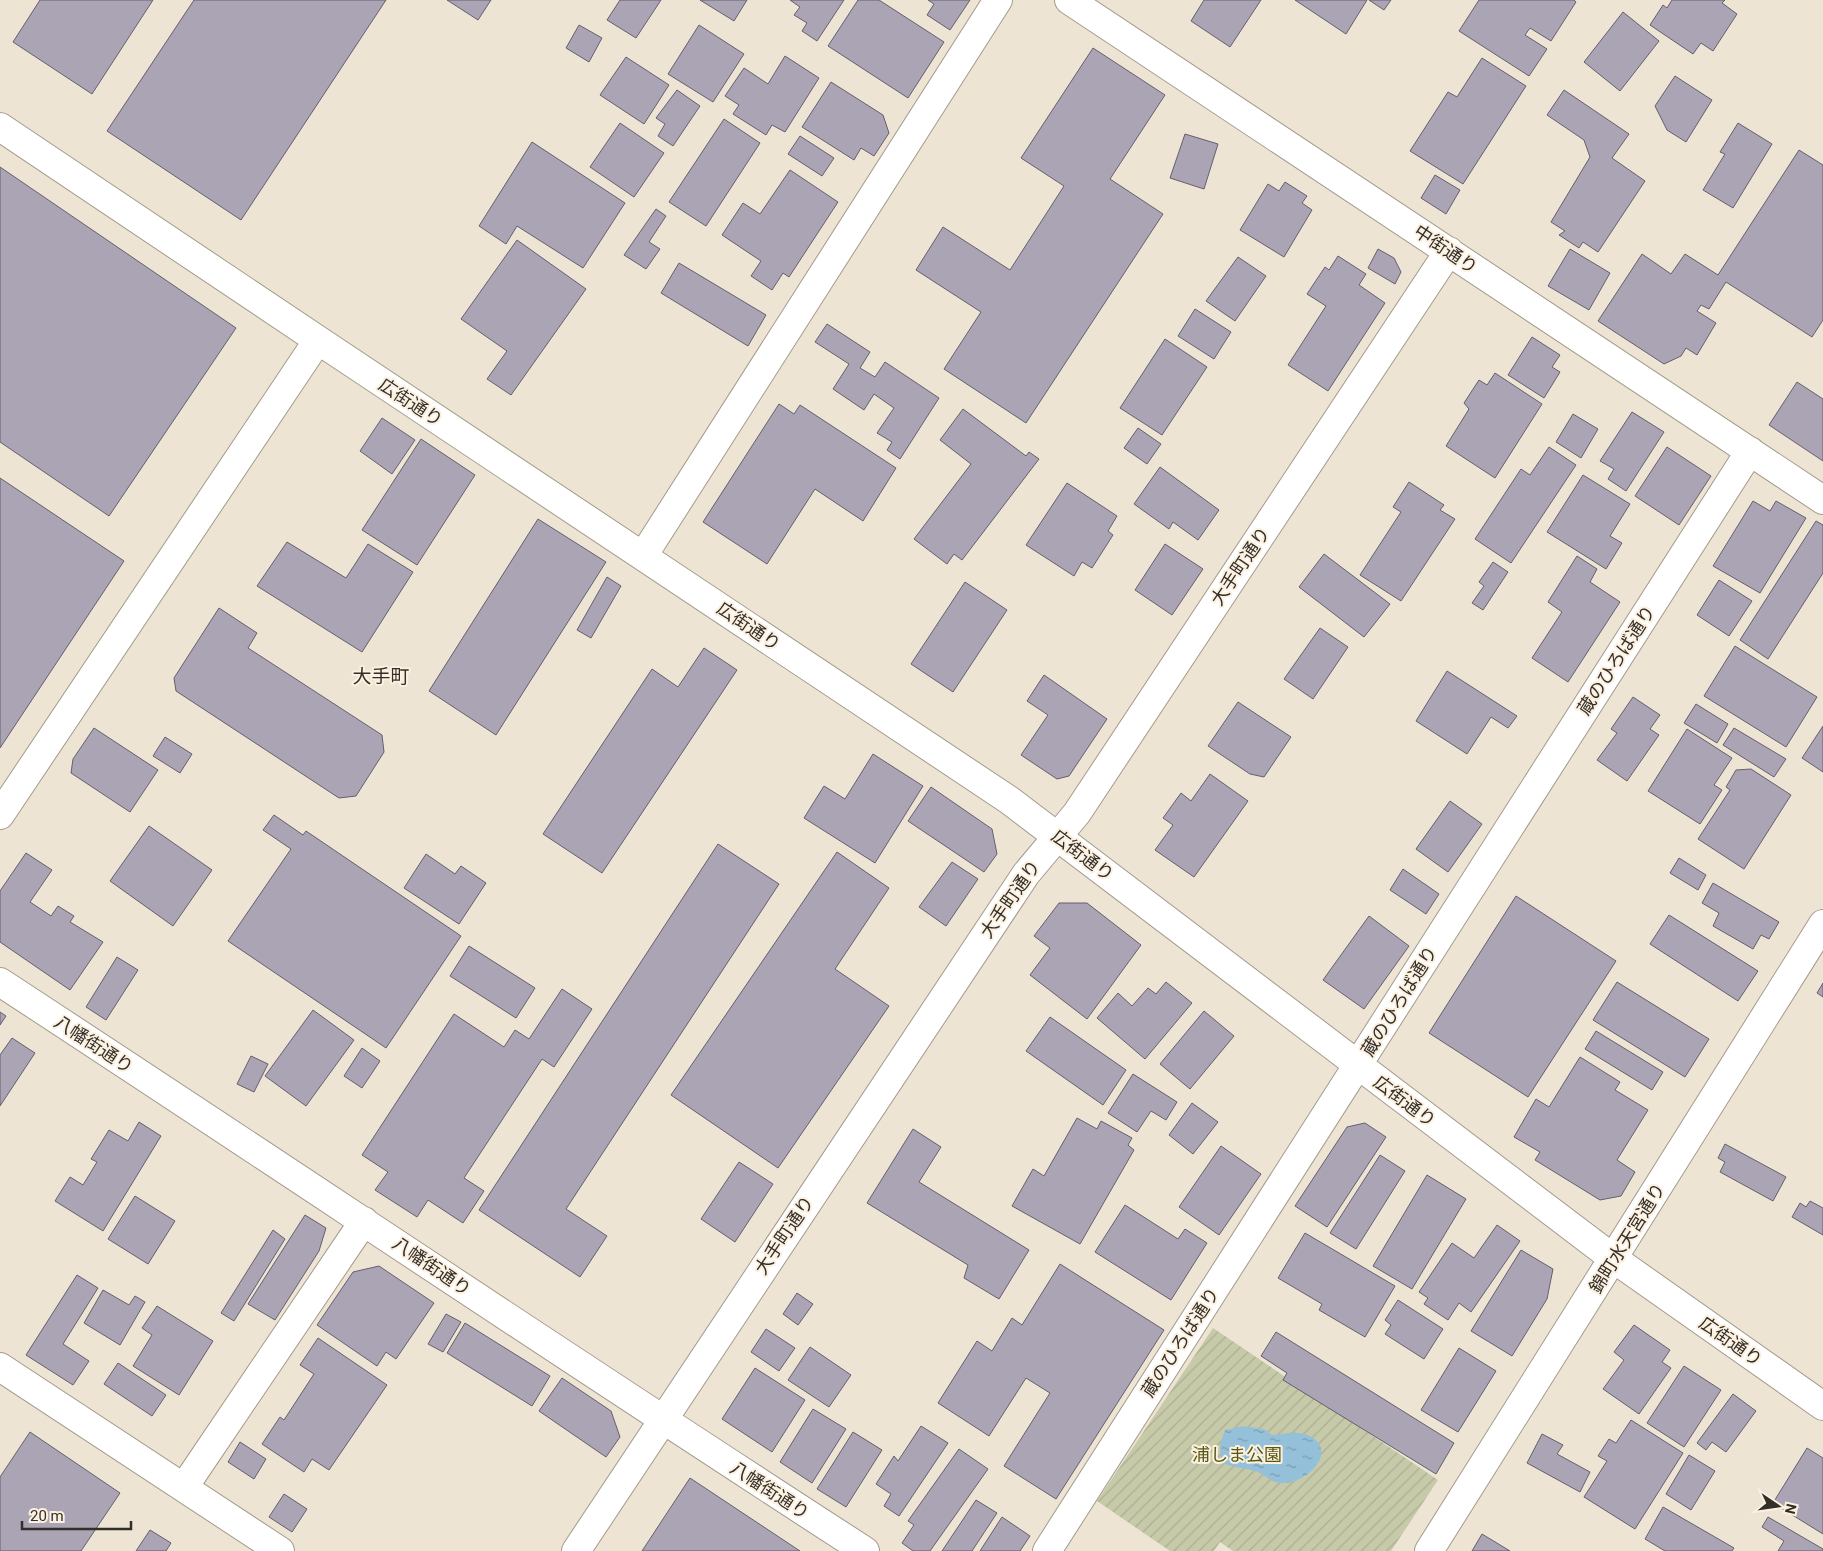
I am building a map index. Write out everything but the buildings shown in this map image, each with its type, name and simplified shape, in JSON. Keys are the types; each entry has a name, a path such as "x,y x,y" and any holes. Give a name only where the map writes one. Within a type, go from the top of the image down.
{"street":[{"path":"643,556 998,0"},
{"name":"中街通り","path":"1069,0 1823,500"},
{"name":"広街通り","path":"0,127 1001,795 1614,1259 1823,1406"},
{"name":"大手町通り","path":"576,1551 661,1420 1020,882 1056,835 1077,813 1449,251"},
{"path":"0,815 318,340"},
{"name":"蔵のひろば通り","path":"1047,1551 1750,451"},
{"name":"錦町水天宮通り","path":"1429,1551 1823,924"},
{"name":"八幡街通り","path":"0,982 364,1220 661,1420 865,1551"},
{"path":"184,1487 364,1220"},
{"path":"0,1367 280,1551"}],"green space":[{"name":"浦しま公園","path":"1213,1328 1438,1480 1391,1551 1233,1551 1220,1542 1214,1551 1170,1551 1097,1501"}],"water":[{"path":"1243,1426 1264,1429 1272,1435 1306,1434 1318,1442 1321,1457 1311,1472 1294,1481 1285,1483 1276,1482 1259,1472 1221,1463 1220,1444 1225,1430"}],"district":[{"name":"大手町","path":"381,676"}]}
